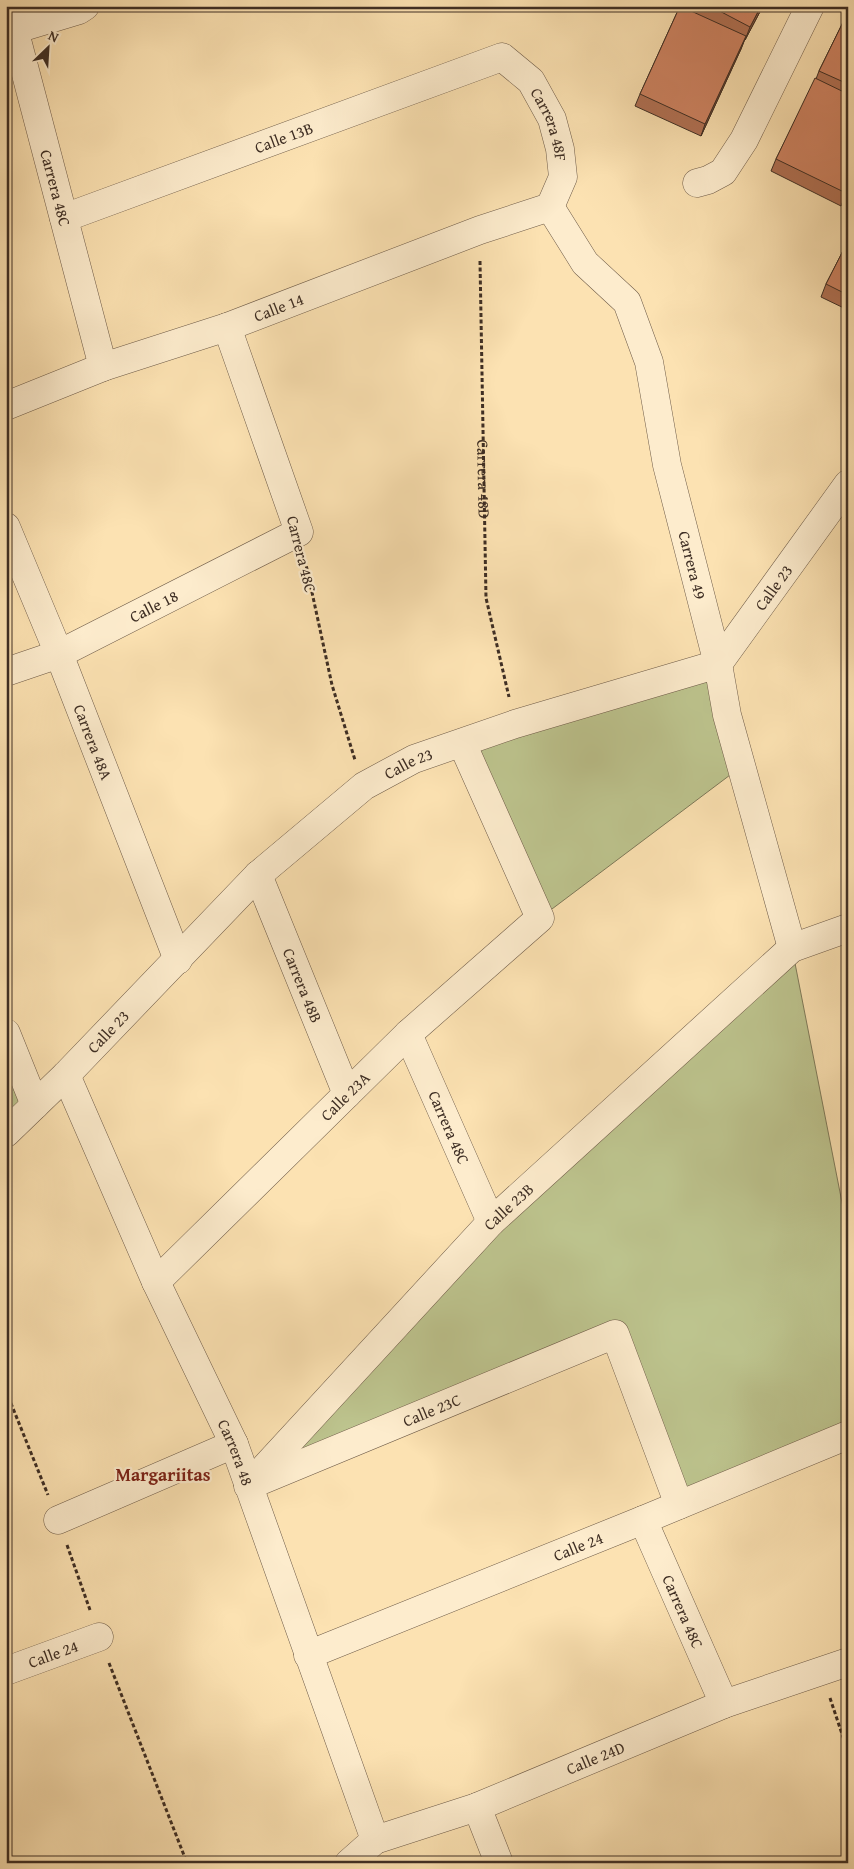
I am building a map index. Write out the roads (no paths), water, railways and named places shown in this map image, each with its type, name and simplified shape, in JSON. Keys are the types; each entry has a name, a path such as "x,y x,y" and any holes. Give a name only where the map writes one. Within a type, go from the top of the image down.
{"street":[{"path":"10,22 78,10 84,6"},
{"path":"697,183 708,180 723,172 744,140 810,6"},
{"name":"Carrera 48C","path":"10,22 103,368"},
{"name":"Calle 13B","path":"64,218 502,57"},
{"name":"Carrera 48F","path":"502,57 531,81 552,119 560,150 563,177 550,207"},
{"name":"Calle 14","path":"6,406 103,368 227,326 480,230 550,207"},
{"name":"Carrera 49","path":"550,207 586,263 627,302 649,362 667,465 718,664 727,715 792,948"},
{"name":"Carrera 48C","path":"227,326 299,532"},
{"name":"Calle 23","path":"6,1132 66,1076 258,876 364,786 414,759 515,724 718,664 848,484"},
{"name":"Carrera 48A","path":"6,527 59,654 178,960"},
{"name":"Calle 18","path":"6,672 59,654 299,532"},
{"name":"Calle 23A","path":"156,1282 408,1034 540,918 462,743"},
{"name":"Carrera 48B","path":"258,876 346,1094"},
{"path":"792,948 848,928"},
{"name":"Calle 23B","path":"248,1486 491,1222 792,948"},
{"path":"6,1033 35,1105"},
{"name":"Carrera 48C","path":"408,1034 491,1222"},
{"name":"Carrera 48","path":"66,1076 156,1282 234,1444 375,1840"},
{"name":"Calle 23C","path":"248,1486 614,1334 678,1505"},
{"name":"Calle 24","path":"308,1655 848,1435"},
{"path":"58,1520 234,1444"},
{"name":"Carrera 48C","path":"643,1520 724,1704"},
{"name":"Calle 24","path":"6,1671 99,1637"},
{"name":"Calle 24D","path":"349,1863 375,1840 477,1807 724,1704 848,1662"},
{"path":"477,1807 499,1863"}],"district":[{"name":"Margariitas","path":"163,1474"}]}
